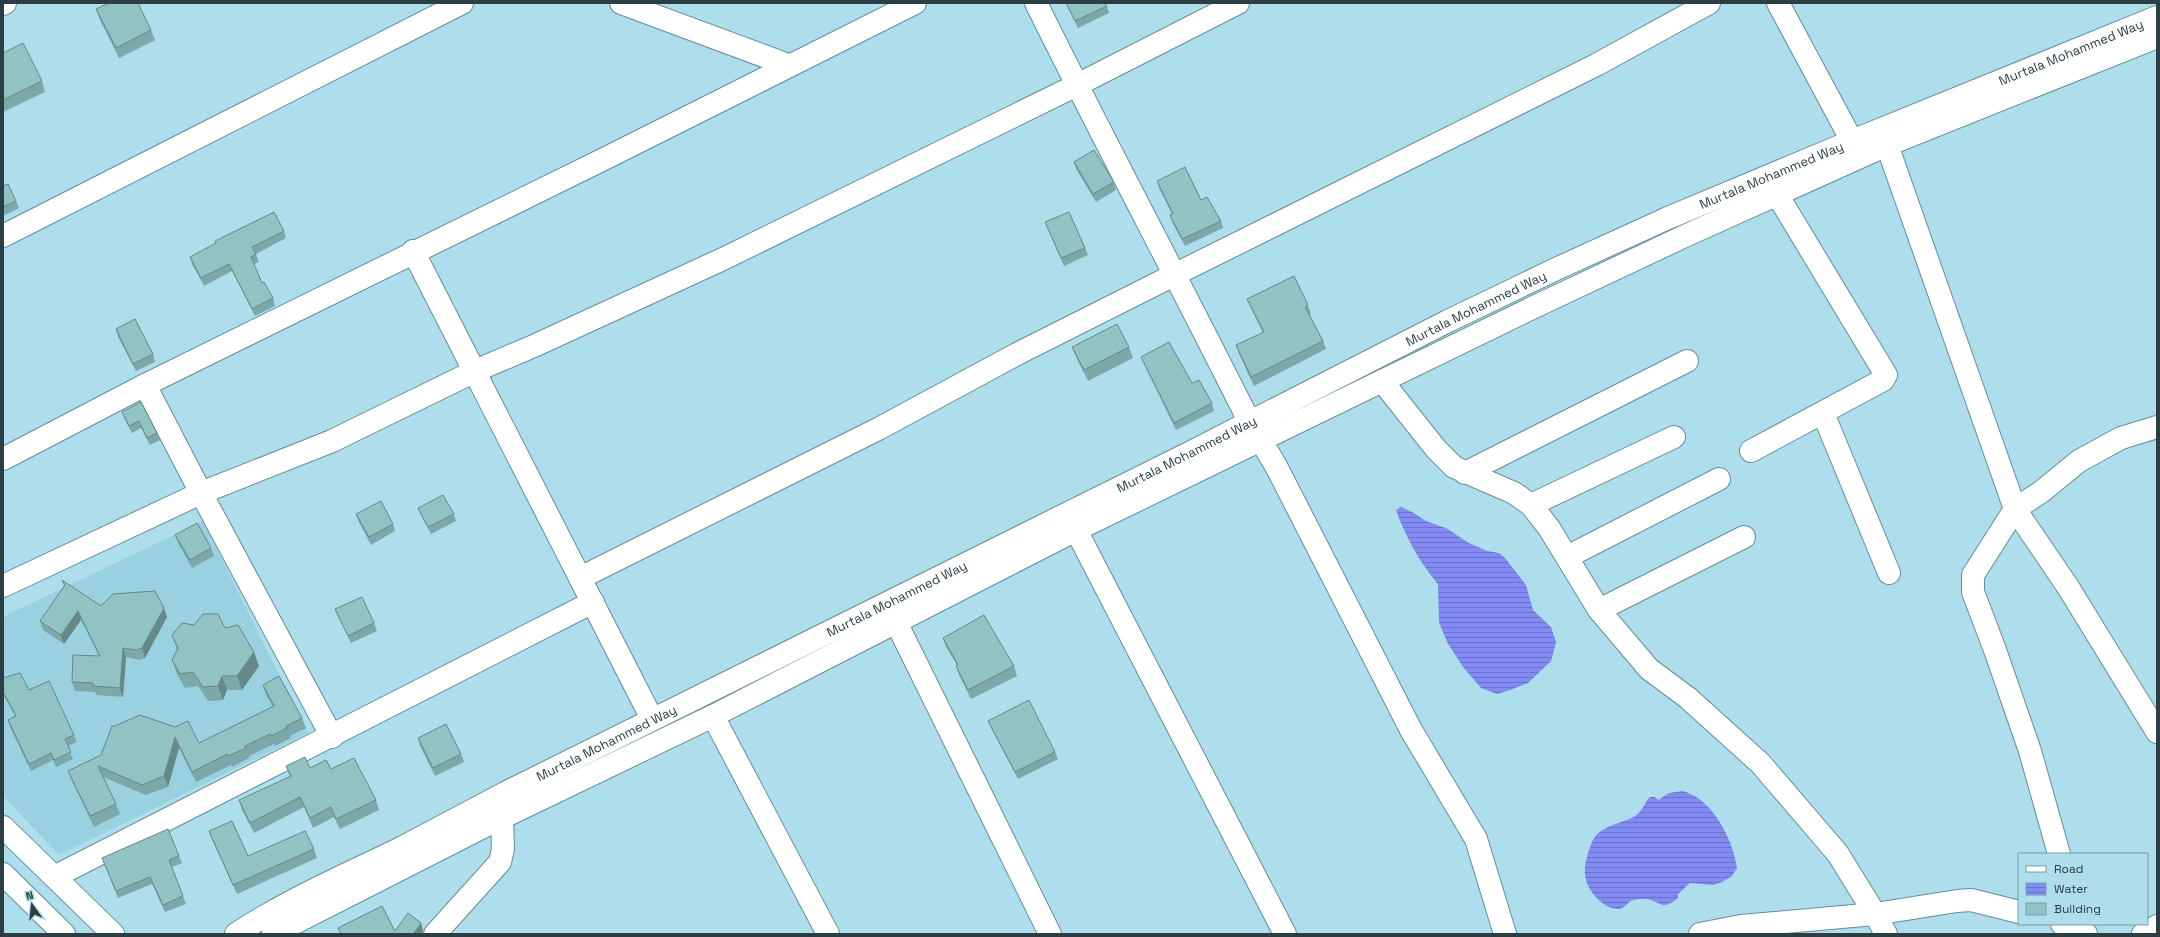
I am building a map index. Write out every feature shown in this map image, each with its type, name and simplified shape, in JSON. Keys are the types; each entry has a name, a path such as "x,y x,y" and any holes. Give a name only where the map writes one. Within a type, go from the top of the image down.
{"street":[{"path":"3,236 462,3"},
{"path":"621,3 788,65"},
{"path":"3,459 145,385 413,251 606,158 788,65 915,3"},
{"path":"1036,3 1077,85 1176,274 1249,421"},
{"path":"3,586 201,493 332,441 475,371 536,345 725,258 1077,85 1238,3"},
{"path":"580,578 880,428 1017,354 1596,65 1709,3"},
{"path":"1778,3 1852,141"},
{"name":"Murtala Mohammed Way","path":"236,934 263,916 309,891 403,847 505,793 1448,320 1668,218 1852,141 2157,17"},
{"name":"Murtala Mohammed Way","path":"273,934 502,818 713,716 1076,530 1382,381 1673,242 1778,196 1887,145 2157,36"},
{"path":"1887,145 2015,509 2068,586 2157,732"},
{"path":"1750,451 1883,380 1886,375 1778,196"},
{"path":"413,251 652,719"},
{"path":"1465,473 1687,361"},
{"path":"1382,381 1436,449 1454,467 1514,493 1531,505 1549,528 1599,610 1649,669 1688,698 1761,764 1838,854 1886,934"},
{"path":"145,385 201,493 332,737"},
{"path":"1823,413 1889,573"},
{"path":"2058,853 2030,751 1973,592 1973,575 2015,509 2041,492 2079,461 2121,438 2157,427"},
{"path":"1531,505 1674,437"},
{"path":"1261,441 1279,472 1411,730 1476,839 1505,934"},
{"path":"1567,557 1719,479"},
{"path":"1076,530 1284,934"},
{"path":"1599,610 1744,537"},
{"path":"56,876 332,737 593,602"},
{"path":"896,622 1050,934"},
{"path":"713,716 828,934"},
{"path":"435,934 500,862 503,849 502,818"},
{"path":"3,827 56,876 113,934"},
{"path":"3,874 64,934"},
{"path":"1700,934 1741,926 1875,914 1971,900 2018,912"},
{"path":"2143,934 2157,926"}],"shaded area":[{"path":"203,521 308,733 59,855 3,796 3,617"}],"water":[{"path":"1401,507 1426,521 1448,529 1467,542 1487,551 1499,553 1505,558 1526,585 1533,610 1551,627 1556,642 1551,661 1528,683 1497,694 1481,688 1463,667 1447,642 1439,622 1438,584 1419,558 1408,539 1396,510"},
{"path":"1683,791 1694,795 1704,802 1720,822 1735,857 1737,868 1732,876 1713,885 1690,883 1678,894 1678,898 1664,905 1645,899 1633,900 1618,909 1603,904 1589,887 1585,873 1587,858 1595,836 1605,828 1630,819 1642,810 1650,797 1655,797 1658,800 1669,793"}],"building":[{"path":"109,3 138,3 151,30 116,48 96,9"},
{"path":"1066,3 1105,3 1107,6 1075,21"},
{"path":"23,43 42,81 3,100 3,53"},
{"path":"1094,150 1114,182 1093,194 1074,162"},
{"path":"1185,167 1201,200 1207,197 1221,221 1182,239 1170,215 1173,214 1157,181"},
{"path":"8,184 16,201 3,207 3,186"},
{"path":"274,212 284,231 252,247 256,254 251,257 262,283 264,282 273,298 252,309 229,264 201,278 190,257 216,243 215,241"},
{"path":"1069,212 1085,248 1061,258 1045,222"},
{"path":"1294,276 1308,305 1305,307 1323,341 1251,377 1236,345 1264,332 1247,299"},
{"path":"135,319 153,354 133,364 116,329"},
{"path":"1117,324 1129,347 1084,370 1072,347"},
{"path":"1169,342 1192,383 1199,380 1212,403 1174,423 1141,357"},
{"path":"141,402 157,433 147,438 139,421 129,426 122,412"},
{"path":"443,495 454,514 428,527 418,508"},
{"path":"381,501 393,524 369,537 356,514"},
{"path":"197,523 211,548 190,560 175,535"},
{"path":"62,580 101,606 113,594 155,591 164,608 142,648 136,650 123,648 120,688 93,686 93,683 72,682 73,655 100,656 78,611 61,635 40,621 65,585"},
{"path":"362,597 374,623 348,636 335,609"},
{"path":"203,614 218,614 225,628 238,625 254,652 237,676 222,676 218,686 203,687 193,672 180,674 172,660 178,648 172,635 182,623 194,625"},
{"path":"984,615 1014,666 968,690 956,666 958,665 943,638"},
{"path":"20,673 29,690 49,681 74,735 65,739 71,752 54,760 51,753 29,764 8,720 16,716 3,692 3,678"},
{"path":"279,676 302,718 271,736 270,734 245,746 246,748 228,756 227,754 192,772 175,737 164,776 142,785 98,766 116,804 90,816 68,771 101,755 112,726 140,715 175,727 188,721 199,743 274,706 263,685"},
{"path":"1029,700 1055,752 1015,772 988,721"},
{"path":"446,724 461,754 433,768 418,738"},
{"path":"305,757 310,768 326,760 331,769 354,758 376,800 336,819 331,807 310,818 300,797 250,823 239,800 291,776 286,766"},
{"path":"232,821 248,856 305,831 314,849 233,885 209,831"},
{"path":"168,829 179,856 169,860 183,896 163,905 150,877 116,891 102,858"},
{"path":"382,906 395,931 408,913 421,923 413,934 341,934 338,928"}]}
